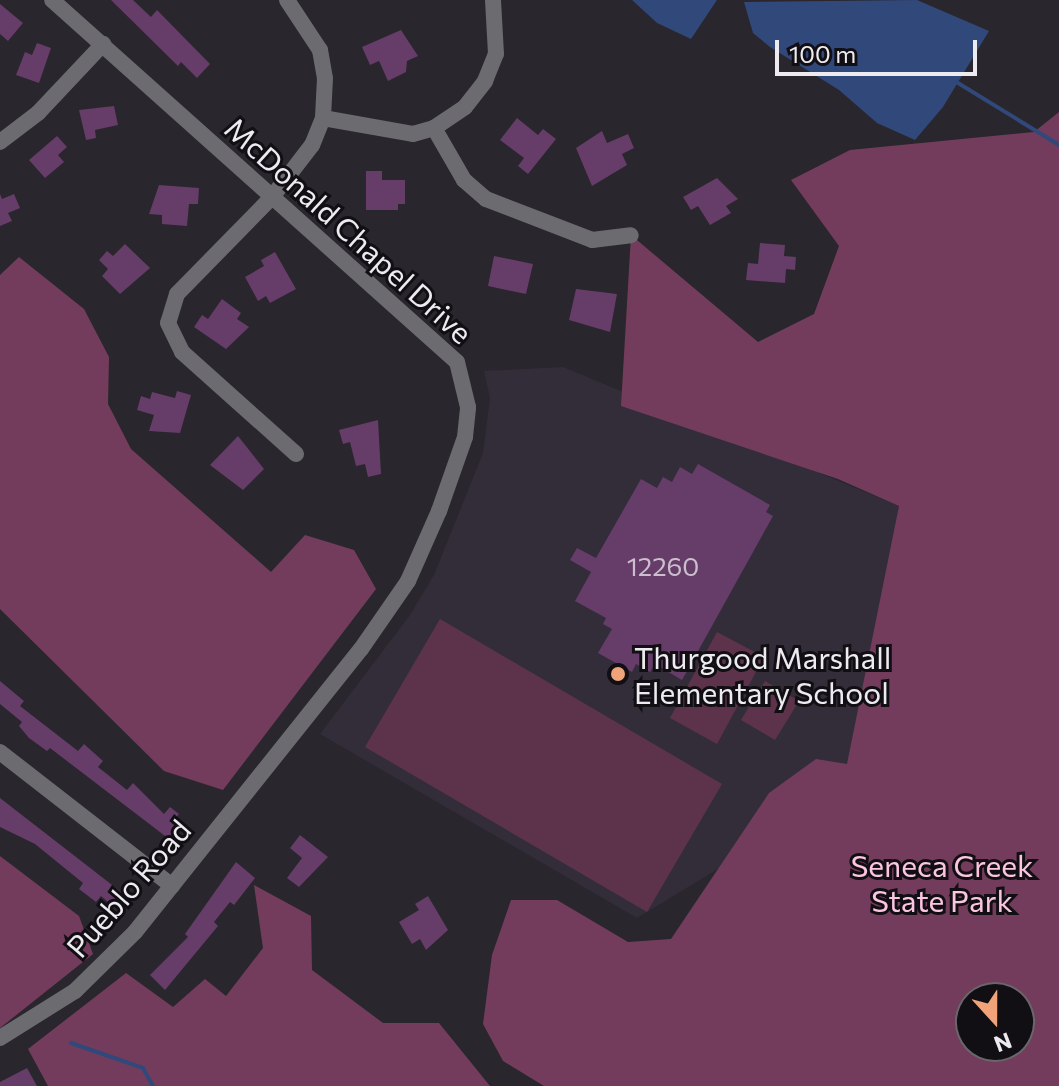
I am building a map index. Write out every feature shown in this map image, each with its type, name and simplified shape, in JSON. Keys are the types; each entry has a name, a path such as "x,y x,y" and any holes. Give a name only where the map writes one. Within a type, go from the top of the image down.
{"street":[{"name":"McDonald Chapel Drive","path":"52,0 457,362 468,407 465,437 448,490 408,581 361,649 246,789"},
{"path":"287,0 320,50 325,78 323,118 312,145 272,197 177,294 168,323 182,352 296,454"},
{"path":"323,118 413,134 434,128 465,107 485,81 496,54 493,0"},
{"path":"0,142 38,113 103,44"},
{"path":"434,128 464,180 486,199 592,240 631,235"},
{"path":"0,752 172,886"},
{"name":"Pueblo Road","path":"0,1038 75,991 135,932 246,789"}],"shaded area":[{"name":"Thurgood Marshall Elementary School","path":"563,367 899,506 845,838 779,832 637,918 320,734 410,615 434,575 483,453 490,398 484,371"},
{"path":"440,619 722,784 647,912 365,747"},
{"path":"717,632 764,657 717,744 670,718"},
{"path":"765,681 799,701 775,740 741,720"}],"green space":[{"name":"Seneca Creek State Park","path":"1059,112 1059,1086 544,1086 503,1061 483,1024 492,955 511,900 557,900 628,942 671,939 769,793 816,759 847,764 899,506 838,479 621,406 631,235 758,342 814,314 839,246 791,180 850,150 1034,132"},
{"path":"19,257 84,309 109,357 108,404 131,449 271,572 305,535 354,550 376,589 223,790 164,771 0,609 0,275"},
{"path":"0,856 79,916 93,954 0,1028"},
{"path":"254,885 311,916 312,970 383,1023 439,1023 490,1086 48,1086 28,1049 126,973 173,1007 205,979 226,996 263,948"}],"water":[{"path":"632,0 717,0 691,39 657,23"},
{"path":"917,0 989,31 943,107 915,140 877,123 839,90 770,47 753,33 744,2"}],"building":[{"path":"111,0 133,0 151,17 157,10 210,64 197,78 181,62 178,66"},
{"path":"0,4 23,23 8,41 0,34"},
{"path":"401,30 418,56 407,61 406,72 388,81 379,61 370,65 362,47"},
{"path":"37,43 51,48 39,83 16,75 25,52 32,55"},
{"path":"114,106 118,125 95,130 96,138 86,140 79,110"},
{"path":"517,118 538,135 543,129 556,139 528,174 518,166 524,158 500,140"},
{"path":"602,131 607,143 628,134 634,148 622,154 627,165 592,186 576,148"},
{"path":"57,136 67,147 58,155 64,162 45,178 29,160"},
{"path":"366,171 382,171 382,180 405,180 405,204 398,204 398,210 366,210"},
{"path":"717,178 738,199 726,206 731,213 710,225 698,206 691,210 683,197"},
{"path":"159,185 199,188 198,204 189,204 187,226 162,224 162,215 149,214"},
{"path":"0,194 2,199 14,194 20,208 8,213 12,221 0,226"},
{"path":"760,243 785,245 784,256 796,257 795,270 786,269 785,283 746,280 748,263 758,264"},
{"path":"125,244 150,268 120,294 102,276 108,269 99,260 107,251 113,256"},
{"path":"275,252 296,289 270,303 266,296 258,301 245,277 264,266 261,260"},
{"path":"494,256 533,264 526,294 488,286"},
{"path":"576,289 617,294 610,332 569,320"},
{"path":"222,299 241,313 237,319 249,327 226,349 194,327 202,315 208,319"},
{"path":"177,391 191,395 180,433 149,431 154,415 137,410 141,396 150,399 152,392 175,398"},
{"path":"378,420 381,474 368,477 365,464 356,466 350,442 343,444 339,430"},
{"path":"238,436 264,469 243,490 210,465"},
{"path":"698,464 770,505 766,512 773,516 682,680 655,664 650,672 636,664 632,672 598,653 612,629 603,624 606,618 575,601 591,572 570,560 577,548 596,558 641,479 657,488 663,477 672,482 680,467 692,474"},
{"path":"0,681 24,701 20,706 78,751 84,744 103,761 98,767 127,790 133,783 164,814 170,807 179,814 174,820 180,826 169,839 50,748 47,751 29,738 19,726 22,722 0,704"},
{"path":"0,798 125,895 115,908 101,896 96,902 79,889 83,883 35,844 0,827"},
{"path":"300,835 328,857 299,887 287,878 302,858 290,848"},
{"path":"236,862 255,878 234,905 230,902 214,922 218,926 165,990 150,975 188,937 185,934"},
{"path":"428,896 448,930 426,950 420,939 412,944 399,922 419,910 415,904"},
{"path":"27,1068 37,1086 0,1086 0,1082"}],"waterway":[{"path":"958,83 1059,145"},
{"path":"71,1043 143,1068 153,1086"}],"place":[{"name":"Thurgood Marshall Elementary School","path":"618,674"}]}
